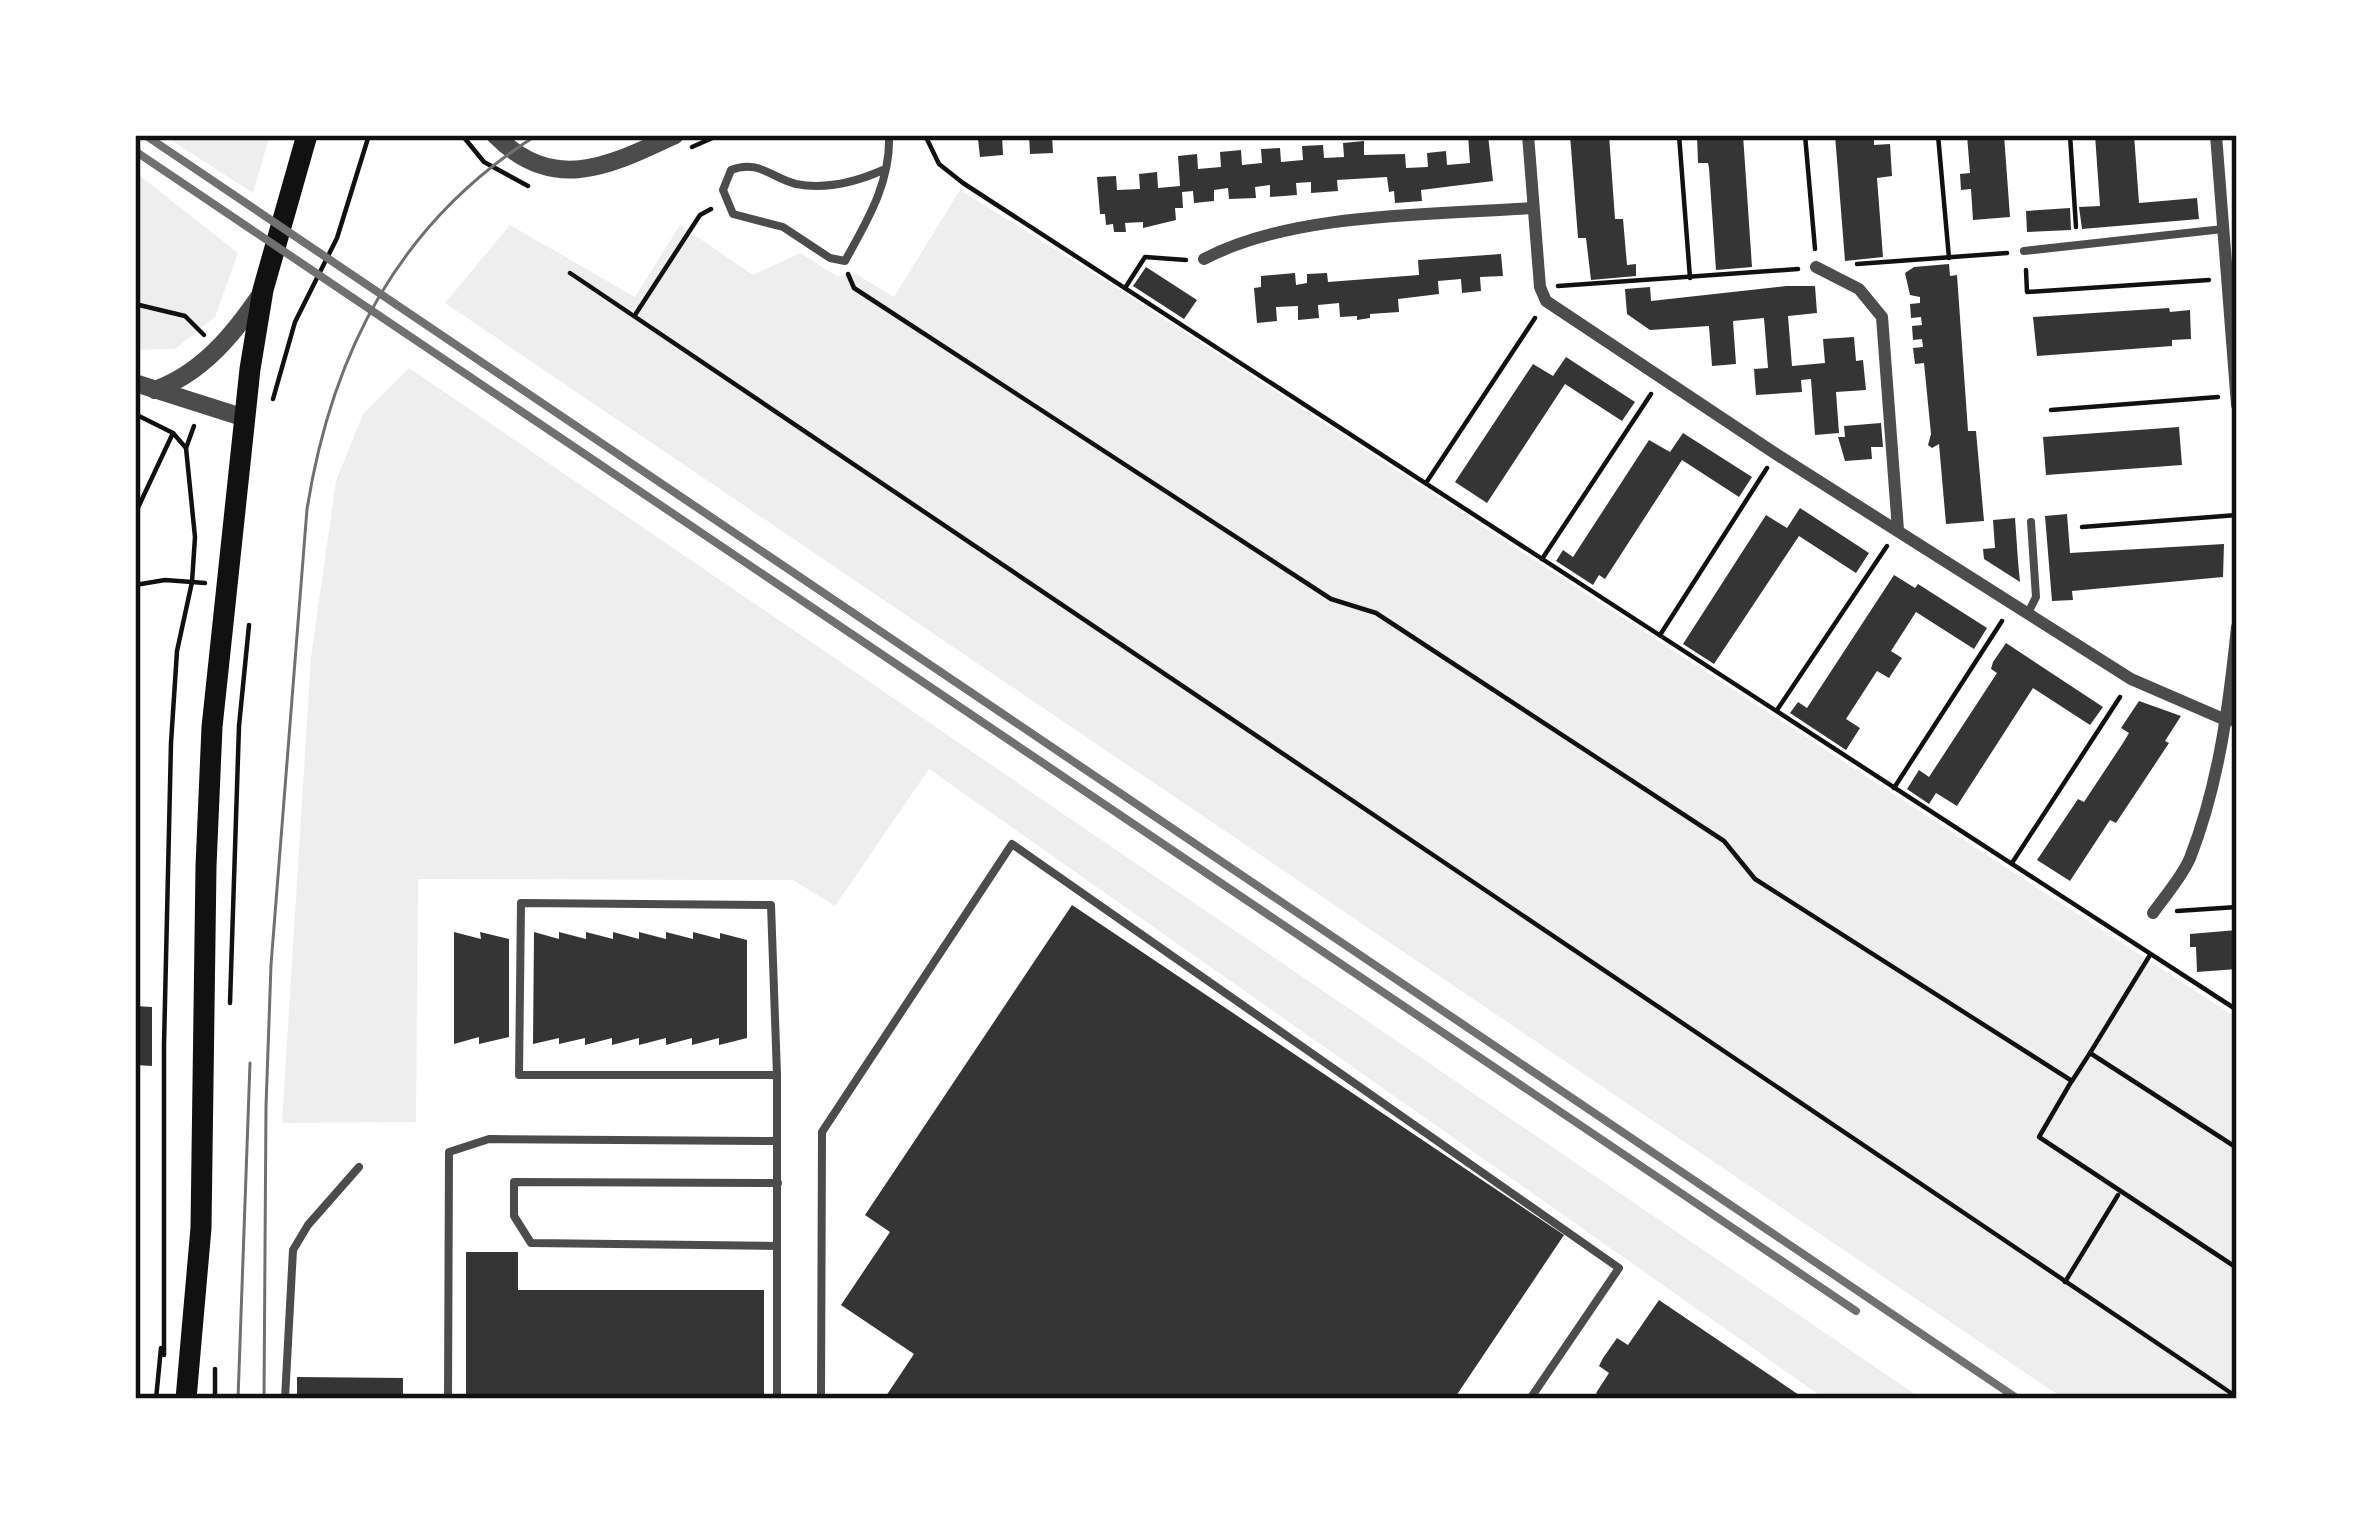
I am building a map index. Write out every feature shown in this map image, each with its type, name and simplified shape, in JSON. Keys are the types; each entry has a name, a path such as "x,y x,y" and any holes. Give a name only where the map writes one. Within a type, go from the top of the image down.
{"main road":[{"path":"186,1399 201,1228 209,784 245,418 263,290 299,138"}],"street":[{"path":"495,135 520,156 540,165 584,171 609,165 675,135"},
{"path":"1528,135 1543,294 1775,454 2012,605 2132,679 2228,721"},
{"path":"2216,135 2237,405"},
{"path":"1204,259 1238,240 1354,220 1533,208"},
{"path":"1816,267 1858,289 1882,317 1898,530"},
{"path":"145,387 183,379 237,329 263,290"},
{"path":"145,387 245,418"},
{"path":"2153,913 2188,862 2227,749 2237,627"}],"lane":[{"path":"884,170 853,183 818,185 794,184 765,169 742,166 731,170 723,190 733,214 783,226 830,258 845,261 878,201 890,153 889,135"},
{"path":"2024,251 2223,229"},
{"path":"2027,614 2036,597 2031,523"},
{"path":"821,1399 822,1132 1012,844 1618,1268 1530,1399"},
{"path":"777,1075 519,1075 520,903 771,905 777,1075 777,1399"},
{"path":"448,1399 449,1152 489,1139 777,1141"},
{"path":"285,1399 293,1250 308,1225 359,1167"},
{"path":"777,1246 532,1243 514,1216 514,1182 778,1183"}],"path":[{"path":"273,398 295,322 337,238 369,135"},
{"path":"462,135 497,172"},
{"path":"925,135 939,164 949,173 2237,1010"},
{"path":"1679,135 1690,278"},
{"path":"1805,135 1816,267"},
{"path":"1938,135 1949,258"},
{"path":"2070,135 2078,245"},
{"path":"635,315 700,215 726,201"},
{"path":"1426,483 1543,294 2024,251 2027,292 2227,278"},
{"path":"1125,288 1145,257 1204,259"},
{"path":"570,274 2237,1397"},
{"path":"848,275 854,288 1331,599 1376,613 1705,828 1724,841 1755,879 2072,1081"},
{"path":"135,304 185,316 213,352"},
{"path":"1542,560 1662,377"},
{"path":"2050,410 2236,396"},
{"path":"135,414 173,433 186,448 195,537 192,582 177,651 171,743 163,1330 156,1399"},
{"path":"135,514 173,433"},
{"path":"1660,635 1775,454"},
{"path":"2082,527 2237,514"},
{"path":"1777,710 1898,530"},
{"path":"135,585 165,580 228,585"},
{"path":"1894,788 2012,605"},
{"path":"230,1004 239,726 251,609"},
{"path":"2012,862 2132,679"},
{"path":"2153,913 2237,908"},
{"path":"2151,953 2039,1137 2237,1268"},
{"path":"2090,1053 2237,1148"},
{"path":"2065,1282 2120,1193"}],"shaded area":[{"path":"163,135 270,135 253,193"},
{"path":"135,172 238,253 215,317 175,349 135,350"},
{"path":"960,190 2237,1018 2237,1399 2064,1399 445,303 510,225 635,297 680,225 753,275 800,253 837,276 856,274 894,297"},
{"path":"409,368 1922,1399 1825,1399 929,769 835,906 793,880 418,879 416,1122 282,1123 311,657 336,481 363,414"}],"building":[{"path":"966,135 1002,135 1003,155 980,157 978,139 967,140"},
{"path":"1029,135 1052,135 1053,153 1030,154"},
{"path":"1468,135 1488,135 1493,181 1421,190 1422,201 1395,203 1387,177 1337,180 1338,191 1311,193 1311,182 1296,183 1297,195 1270,197 1270,185 1255,187 1256,198 1229,199 1228,188 1214,190 1214,201 1194,203 1193,191 1182,192 1183,208 1175,208 1176,220 1143,228 1143,222 1125,223 1126,232 1114,232 1113,224 1106,225 1105,214 1100,214 1097,177 1116,176 1117,190 1140,189 1139,174 1157,172 1158,188 1180,186 1178,156 1197,154 1198,169 1221,167 1220,152 1241,150 1242,165 1262,163 1261,149 1280,148 1281,162 1303,160 1302,146 1323,145 1324,158 1344,157 1343,143 1364,141 1364,155 1405,154 1406,168 1428,167 1427,153 1446,151 1447,165 1470,163"},
{"path":"1570,135 1609,135 1615,219 1623,219 1627,265 1636,264 1636,276 1591,280 1586,238 1578,238"},
{"path":"1697,135 1743,135 1752,267 1716,270 1709,168 1708,163 1698,163"},
{"path":"1835,135 1874,135 1874,145 1890,144 1892,176 1877,178 1883,257 1845,261"},
{"path":"1967,135 2004,135 2010,217 1973,220 1971,189 1961,190 1960,174 1970,173"},
{"path":"2095,135 2134,135 2139,203 2197,198 2199,219 2082,229 2079,207 2100,206"},
{"path":"2070,208 2071,230 2027,232 2026,211"},
{"path":"1501,254 1503,276 1480,277 1481,291 1462,293 1461,279 1438,281 1439,294 1398,299 1399,312 1357,320 1357,316 1340,317 1339,303 1318,305 1319,318 1298,320 1298,306 1276,307 1277,321 1257,323 1254,288 1261,287 1261,276 1295,273 1296,285 1307,283 1307,274 1327,273 1328,282 1419,275 1418,260"},
{"path":"1949,264 1950,276 1957,275 1968,431 1976,431 1984,521 1946,524 1939,444 1928,445 1924,363 1915,364 1913,348 1923,347 1922,339 1913,340 1912,326 1922,325 1921,317 1911,318 1910,304 1920,303 1920,297 1910,295 1905,273 1914,267"},
{"path":"1146,267 1197,300 1184,319 1133,286"},
{"path":"1815,286 1817,313 1788,316 1792,366 1825,363 1823,339 1854,337 1856,361 1863,360 1866,390 1836,392 1839,433 1815,435 1811,379 1801,380 1802,392 1756,395 1754,369 1768,368 1764,318 1733,321 1736,364 1712,366 1709,326 1650,330 1627,314 1625,289 1650,287 1651,301"},
{"path":"2169,308 2170,312 2190,310 2191,339 2172,340 2172,346 2037,356 2033,317"},
{"path":"1566,357 1635,402 1622,421 1565,384 1487,503 1455,482 1533,364 1553,376"},
{"path":"1881,423 1883,447 1871,447 1872,459 1845,461 1838,437 1845,437 1844,426"},
{"path":"2179,427 2182,465 2046,475 2043,437"},
{"path":"1683,433 1752,477 1739,497 1682,460 1605,579 1599,575 1593,585 1556,561 1563,550 1573,557 1649,440 1670,452"},
{"path":"1800,508 1869,553 1856,573 1799,536 1714,664 1683,644 1766,515 1787,528"},
{"path":"2067,514 2070,553 2224,544 2223,577 2072,591 2073,600 2052,601 2045,516"},
{"path":"2015,518 2020,582 1984,559 1983,549 1995,548 1993,520"},
{"path":"1894,575 1915,588 1918,584 1987,628 1974,649 1916,612 1891,651 1902,658 1889,678 1877,671 1846,719 1860,728 1846,750 1790,713 1798,702 1807,708"},
{"path":"2006,643 2103,707 2090,725 2033,688 1957,806 1936,793 1929,804 1907,789 1919,770 1929,777 1997,673 1991,669 1993,662"},
{"path":"2139,701 2181,716 2165,741 2169,743 2116,823 2110,820 2070,881 2037,860 2123,743 2129,733 2121,728"},
{"path":"1072,905 1564,1235 1454,1399 884,1399 914,1354 841,1305 890,1232 865,1215"},
{"path":"2237,930 2237,969 2197,972 2190,934"},
{"path":"454,932 509,939 509,1037 479,1044 479,1037 454,1044"},
{"path":"534,932 559,939 559,932 613,939 613,932 639,939 639,932 666,939 666,932 693,939 693,932 747,940 747,1038 719,1045 719,1038 692,1045 692,1038 666,1045 666,1038 639,1045 639,1038 612,1045 612,1038 585,1045 585,1038 533,1044"},
{"path":"135,1006 152,1007 152,1066 135,1065"},
{"path":"466,1252 518,1252 518,1290 764,1290 764,1399 466,1399"},
{"path":"1659,1300 1805,1399 1604,1399 1596,1393 1609,1373 1599,1366 1603,1358 1617,1338 1628,1345"},
{"path":"297,1377 403,1378 403,1399 297,1399"}],"tram line":[{"path":"264,1399 271,965 307,509 318,451 354,345 410,250 446,208 537,135"},
{"path":"238,1399 250,1063"}],"railway":[{"path":"145,135 2018,1399"},
{"path":"135,151 1856,1311"}]}
